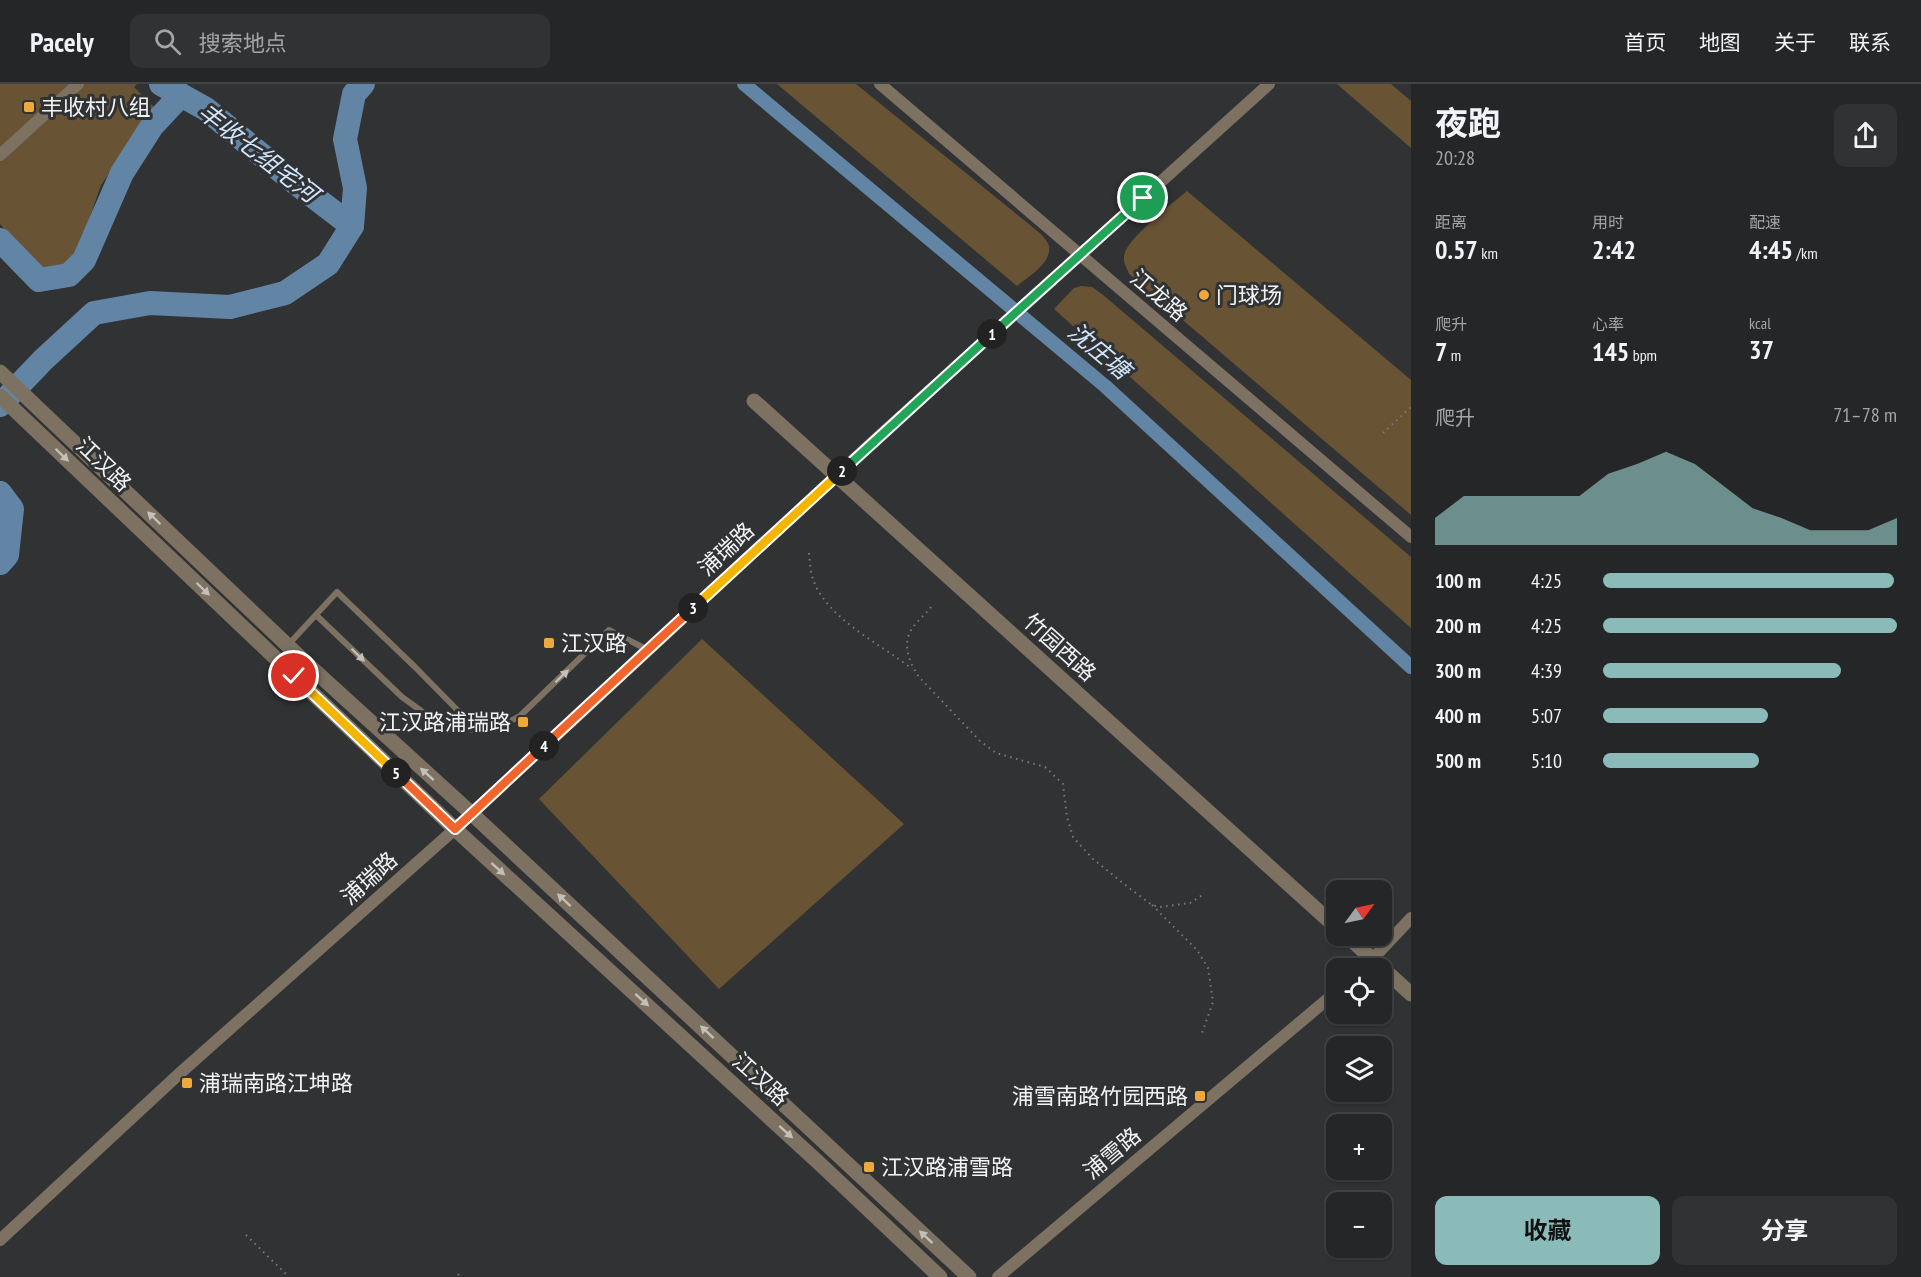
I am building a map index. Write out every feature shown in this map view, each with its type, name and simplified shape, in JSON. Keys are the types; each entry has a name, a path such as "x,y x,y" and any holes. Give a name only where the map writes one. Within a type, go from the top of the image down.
{"street":[{"path":"0,155 78,84"},
{"name":"江龙路","path":"880,84 1411,537"},
{"name":"浦瑞路","path":"0,1240 179,1074 455,829 837,475 1269,84"},
{"path":"0,372 288,646 471,813 969,1277"},
{"name":"江汉路","path":"0,396 455,829 940,1277"},
{"name":"竹园西路","path":"754,401 1326,918"},
{"path":"1374,958 1411,918"},
{"path":"1392,981 1411,994"},
{"name":"浦雪路","path":"998,1277 1326,1000"}],"lane":[{"path":"288,646 337,592 477,730"},
{"path":"316,615 402,697 431,718 456,729 494,730 520,716 609,630 648,650"}],"path":[{"path":"1383,433 1411,407"},
{"path":"809,553 812,576 821,596 863,636 914,670"},
{"path":"931,607 910,632 907,645 910,665 980,741 996,753 1045,767 1063,784 1067,817 1073,837 1092,858 1152,905 1197,950 1209,968 1213,1002 1202,1033"},
{"path":"1152,905 1174,907 1190,903 1204,894"},
{"path":"246,1235 289,1277"}],"shaded area":[{"path":"0,84 137,84 134,87 155,108 101,185 74,263 49,271 29,258 0,224"},
{"path":"777,84 856,84 1041,234 1049,246 1047,258 1038,269 1017,286"},
{"path":"1337,84 1391,84 1411,101 1411,148"},
{"path":"1187,191 1411,380 1411,515 1129,274 1124,256 1133,240"},
{"path":"1092,287 1102,294 1411,557 1411,628 1054,309 1074,288"},
{"path":"702,639 904,824 719,989 539,799"}],"waterway":[{"name":"丰收七组宅河","path":"161,84 206,109 352,226"},
{"path":"0,405 43,360 94,313 150,303 230,307 285,293 328,264 352,226 355,188 345,139 354,94 363,84"},
{"name":"沈庄塘","path":"744,84 1105,386 1411,667"},
{"path":"0,240 39,280 69,275 84,260 122,173 152,126 181,95"},
{"path":"0,493 12,509 7,555 0,563"}],"place":[{"name":"丰收村八组","path":"29,107"},
{"name":"门球场","path":"1204,295"},
{"name":"江汉路","path":"549,643"},
{"name":"江汉路浦瑞路","path":"523,722"},
{"name":"浦瑞南路江坤路","path":"187,1083"},
{"name":"浦雪南路竹园西路","path":"1200,1096"},
{"name":"江汉路浦雪路","path":"869,1167"}],"route":[{"path":"294,676 455,829 875,440 1143,198"}]}
